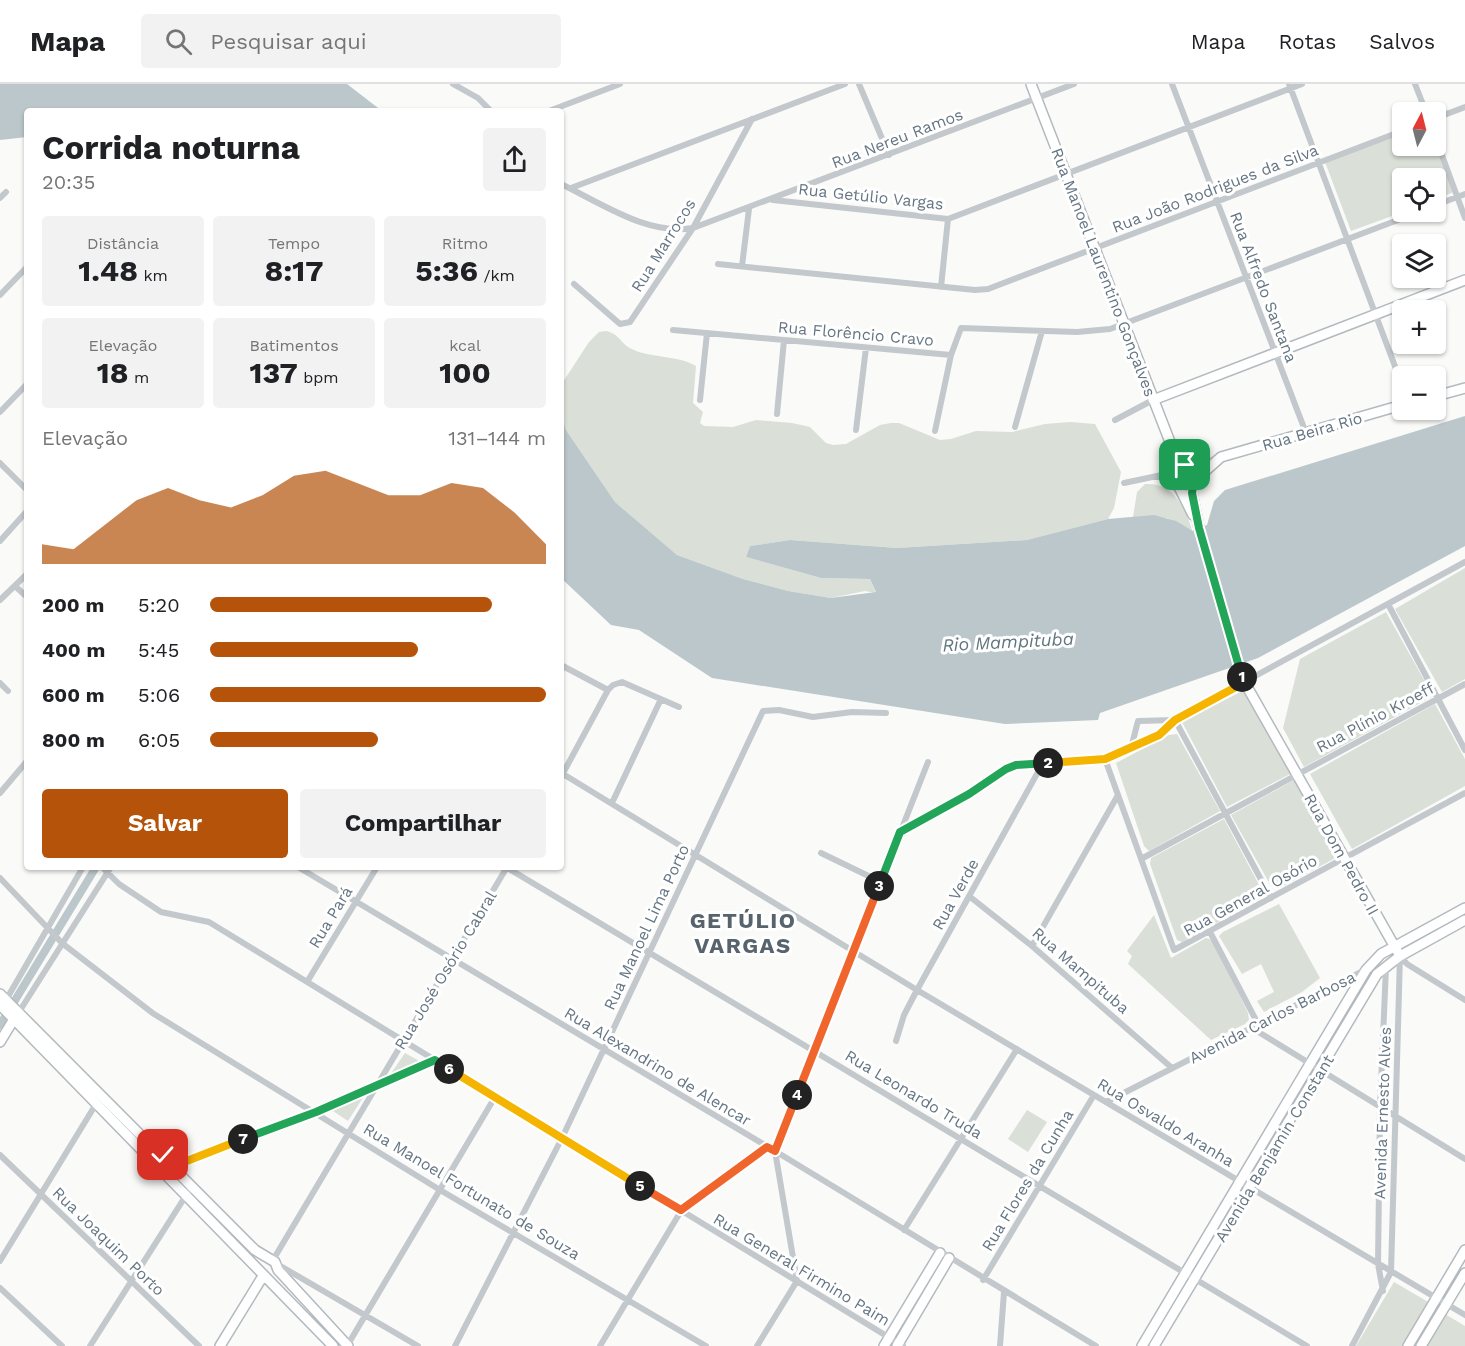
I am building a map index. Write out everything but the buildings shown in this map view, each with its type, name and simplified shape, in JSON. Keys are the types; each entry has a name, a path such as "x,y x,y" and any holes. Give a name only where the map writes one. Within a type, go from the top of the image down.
{"main road":[{"name":"Rua Manoel Laurentino Gonçalves","path":"1031,84 1177,460 1178,483 1199,528"},
{"path":"1153,400 1465,280"},
{"path":"1446,393 1465,388"},
{"name":"Rua Beira Rio","path":"1193,482 1221,457 1392,408"},
{"path":"1177,460 1195,474 1193,482 1199,528"},
{"name":"Rua Beira Rio","path":"1176,472 1182,467 1188,467"},
{"path":"1178,483 1185,486 1193,482"},
{"name":"Rua Dom Pedro II","path":"1199,528 1245,682 1397,951"},
{"name":"Avenida Carlos Barbosa","path":"1397,951 1465,908"},
{"name":"Avenida Carlos Barbosa","path":"1366,970 1374,960 1465,920"},
{"path":"1342,1035 1343,1024 1374,971 1397,951"},
{"name":"Avenida Benjamin Constant","path":"1154,1346 1321,1072 1376,976 1386,967 1397,951"},
{"name":"Avenida Benjamin Constant","path":"1142,1346 1366,970"},
{"path":"0,1042 7,1008"},
{"path":"7,1008 96,1104 333,1346"},
{"path":"7,1008 273,1263 347,1346"},
{"path":"1408,1346 1465,1250"},
{"path":"886,1342 945,1256"},
{"path":"899,1345 945,1256"},
{"path":"263,1276 273,1276 273,1263"},
{"path":"220,1346 263,1276 259,1264 273,1263"},
{"path":"1421,1346 1465,1273"}],"street":[{"path":"453,84 478,98 488,108"},
{"path":"557,108 620,84"},
{"path":"571,188 845,84"},
{"path":"859,84 889,155"},
{"name":"Rua Nereu Ramos","path":"564,185 656,227 680,230 693,228 773,200 1074,84"},
{"name":"Rua Alfredo Santana","path":"1172,84 1306,433"},
{"name":"Rua Getúlio Vargas","path":"773,200 948,219 1189,128 1290,86 1302,84"},
{"path":"1415,84 1422,102"},
{"path":"1290,86 1395,366"},
{"path":"1446,114 1465,107"},
{"name":"Rua Marrocos","path":"574,284 611,318 626,325 693,228 752,119"},
{"name":"Rua João Rodrigues da Silva","path":"718,264 941,287 988,289 1392,135"},
{"path":"1442,156 1465,218"},
{"path":"0,198 6,192"},
{"path":"1446,201 1465,194"},
{"path":"742,266 749,209"},
{"path":"941,287 948,219"},
{"name":"Rua Florêncio Cravo","path":"673,330 951,355 961,328 1096,332 1124,324 1392,222"},
{"path":"0,295 24,270"},
{"path":"1015,428 1042,331"},
{"path":"700,400 707,333"},
{"path":"777,414 784,340"},
{"path":"856,430 866,348"},
{"path":"935,431 951,355"},
{"path":"0,412 24,387"},
{"path":"1114,420 1153,400"},
{"name":"Rua Beira Rio","path":"1188,467 1221,457"},
{"path":"0,463 24,487"},
{"name":"Rua Beira Rio","path":"1124,483 1176,472"},
{"path":"1157,476 1178,483"},
{"path":"0,541 24,514"},
{"path":"900,832 1016,765 1105,759 1163,733 1175,720 1465,562"},
{"path":"0,600 24,577"},
{"path":"15,586 24,594"},
{"path":"1388,604 1465,750"},
{"path":"564,667 608,690"},
{"path":"564,771 608,690 613,685 622,682 679,707"},
{"path":"0,684 8,691"},
{"name":"Rua Plínio Kroeff","path":"1141,859 1465,684"},
{"path":"612,803 661,699"},
{"name":"Rua Manoel Lima Porto","path":"455,1346 515,1234 562,1138 763,711 779,710 813,717 852,712 886,713"},
{"path":"1131,748 1137,722 1175,720"},
{"path":"1175,720 1271,898"},
{"path":"1105,759 1141,859"},
{"path":"757,1346 797,1281 775,1151 928,762"},
{"name":"Rua Verde","path":"896,1041 904,1015 917,990 1043,763"},
{"path":"0,793 24,764"},
{"path":"20,769 24,774"},
{"name":"Rua Osvaldo Aranha","path":"564,776 612,803 853,952 1465,1315"},
{"name":"Rua General Osório","path":"1141,859 1169,944 1174,950 1465,793"},
{"path":"1032,946 1118,795"},
{"path":"821,853 880,882"},
{"path":"7,1008 47,926 81,870"},
{"name":"Rua General Firmino Paim","path":"104,870 161,912 209,922 797,1281 886,1342 899,1345"},
{"path":"7,1008 62,943 109,870"},
{"name":"Rua Alexandrino de Alencar","path":"303,870 775,1151 983,1280 1096,1346"},
{"name":"Rua Pará","path":"307,982 375,870"},
{"name":"Rua José Osório Cabral","path":"273,1263 374,1086 505,870"},
{"name":"Rua Leonardo Truda","path":"512,870 1307,1346"},
{"name":"Rua Manoel Fortunato de Souza","path":"0,878 62,943 154,1014 348,1131 440,1190 706,1346"},
{"name":"Rua Mampituba","path":"969,897 1032,946 1172,1068"},
{"path":"1209,933 1255,1026 1310,1066 1465,1159"},
{"name":"Rua Dom Pedro II","path":"1397,951 1407,964 1465,1000"},
{"name":"Avenida Ernesto Alves","path":"1391,1272 1397,951"},
{"name":"Avenida Ernesto Alves","path":"1383,1291 1378,1264 1380,1108 1386,967"},
{"name":"Avenida Carlos Barbosa","path":"1106,1102 1366,970"},
{"path":"904,1230 1017,1049"},
{"path":"174,1166 316,1112 435,1060"},
{"name":"Rua Flores da Cunha","path":"983,1280 1094,1095"},
{"path":"347,1346 495,1097"},
{"path":"0,1261 96,1104"},
{"path":"600,1346 681,1210 767,1147"},
{"name":"Rua Joaquim Porto","path":"0,1155 199,1346"},
{"path":"90,1346 184,1195 192,1186"},
{"path":"273,1263 418,1346"},
{"path":"1352,1346 1391,1272"},
{"path":"0,1288 62,1346"},
{"path":"1000,1346 1004,1292"}],"shaded area":[{"path":"1392,137 1392,156 1440,156 1445,168 1392,168 1392,216 1351,231 1325,162"},
{"path":"1446,172 1454,192 1446,195"},
{"path":"606,331 613,334 636,351 688,362 696,366 693,403 703,412 700,423 704,426 733,427 756,420 792,423 810,427 826,443 833,445 846,444 880,425 891,423 899,423 940,440 976,431 1012,432 1045,424 1070,422 1095,424 1121,472 1114,508 1108,519 1027,540 898,548 790,540 750,546 746,557 821,578 870,579 876,593 865,591 831,598 788,591 743,579 677,555 615,502 566,430 564,380 589,342 599,332"},
{"path":"1145,484 1155,484 1170,492 1186,513 1192,530 1167,518 1133,517 1137,492"},
{"path":"1465,568 1465,679 1442,692 1395,609"},
{"path":"1386,612 1433,696 1304,767 1283,728 1300,659"},
{"path":"1248,688 1292,773 1227,807 1182,722"},
{"path":"1435,704 1465,759 1465,786 1352,849 1310,774"},
{"path":"1177,734 1220,811 1149,851 1144,846 1116,763 1169,735"},
{"path":"1296,779 1339,856 1280,888 1271,886 1231,815"},
{"path":"1224,819 1265,896 1182,942 1177,940 1150,864 1151,858"},
{"path":"1279,904 1320,978 1302,992 1264,1012 1257,1001 1274,992 1261,964 1242,974 1219,936"},
{"path":"1154,915 1171,958 1206,938 1213,940 1248,1013 1249,1020 1245,1024 1211,1040 1128,964 1132,956 1127,951"},
{"path":"405,1053 421,1062 390,1075"},
{"path":"364,1096 348,1121 330,1109"},
{"path":"1027,1110 1047,1122 1028,1152 1008,1139"},
{"path":"1394,1282 1430,1303 1404,1346 1356,1346"},
{"path":"1445,1314 1465,1326 1465,1346 1425,1346"}],"water":[{"path":"0,84 347,84 378,108 24,108 24,137 0,140"},
{"name":"Rio Mampituba","path":"1465,416 1465,546 1258,658 1100,713 1098,720 1005,724 712,678 639,630 611,625 564,581 564,424 615,502 677,555 743,579 788,591 831,598 876,592 870,579 821,578 746,557 750,546 790,540 897,548 1027,540 1108,519 1154,515 1176,521 1193,531 1207,525 1214,501 1225,490"}],"waterway":[{"path":"0,1025 94,870"}],"district":[{"name":"GETÚLIO VARGAS","path":"743,932"}],"route":[{"path":"163,1155 174,1166 316,1112 435,1060 681,1210 767,1147 775,1151 900,832 969,794 1006,769 1016,765 1105,759 1159,735 1175,720 1245,682 1240,674 1199,528 1192,493 1195,474 1185,465"}]}
